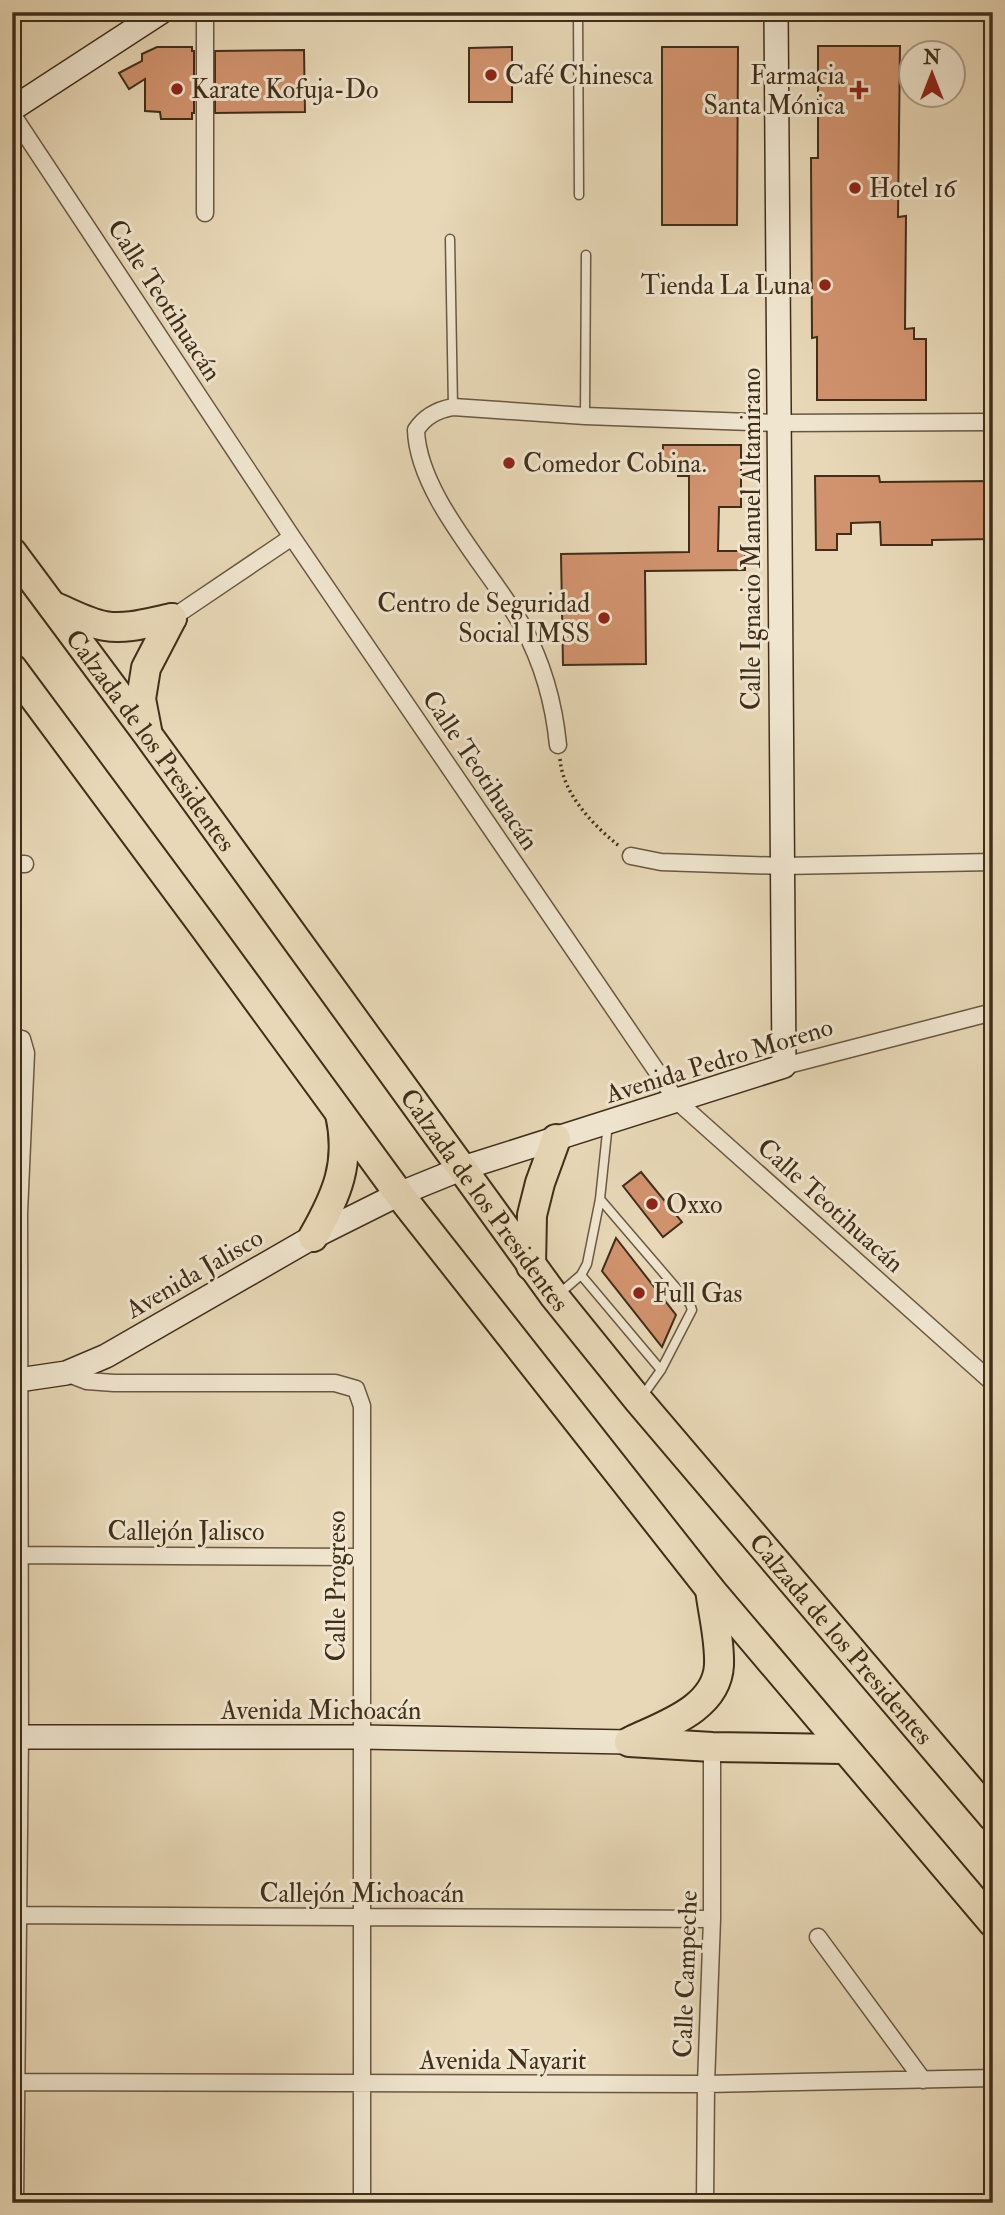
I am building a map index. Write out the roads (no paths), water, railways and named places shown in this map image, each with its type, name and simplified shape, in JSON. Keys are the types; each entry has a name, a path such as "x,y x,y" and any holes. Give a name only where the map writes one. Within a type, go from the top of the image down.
{"highway":[{"name":"Calzada de los Presidentes","path":"12,552 148,735 555,1297 639,1401 993,1816"},
{"path":"51,605 107,627 134,626 172,618"},
{"path":"148,735 141,699 146,668 172,618"},
{"path":"12,668 399,1194 710,1589 993,1923"},
{"path":"313,1237 335,1197 341,1176 344,1133 339,1111"},
{"path":"531,1266 532,1215 556,1139"},
{"path":"629,1742 695,1708 711,1690 719,1668 710,1589"},
{"path":"629,1742 712,1747 843,1749"}],"street":[{"path":"12,111 161,12"},
{"path":"205,12 205,214"},
{"name":"Calle Ignacio Manuel Altamirano","path":"776,12 785,1066"},
{"name":"Calle Teotihuacán","path":"12,111 292,537 677,1101 993,1383"},
{"path":"558,745 554,708 523,627 441,504 422,465 416,430 422,421 445,409 779,423 993,422"},
{"path":"172,618 292,537"},
{"path":"631,856 661,862 782,866 993,862"},
{"name":"Avenida Pedro Moreno","path":"399,1194 463,1168 785,1066 993,1012"},
{"path":"15,2203 16,1213 26,1053 17,1038"},
{"name":"Avenida Jalisco","path":"17,1381 66,1373 106,1356 313,1237 399,1194"},
{"name":"Calle Progreso","path":"66,1373 87,1381 114,1384 335,1383 356,1389 362,1406 362,2203"},
{"name":"Callejón Jalisco","path":"15,1555 360,1557"},
{"name":"Avenida Michoacán","path":"16,1737 361,1737 629,1742"},
{"name":"Calle Campeche","path":"705,2203 712,1919 712,1747"},
{"name":"Callejón Michoacán","path":"16,1915 712,1919"},
{"path":"818,1937 923,2080"},
{"name":"Avenida Nayarit","path":"15,2082 706,2084 993,2078"}],"lane":[{"path":"578,12 579,195"},
{"path":"445,409 450,239"},
{"path":"585,416 586,256"},
{"path":"555,1297 581,1275 587,1264 600,1199 608,1122"},
{"path":"600,1199 690,1304 690,1316 661,1370 639,1401"},
{"path":"581,1275 661,1370"}],"place":[{"name":"Café Chinesca","path":"491,75"},
{"name":"Karate Kofuja-Do","path":"177,89"},
{"name":"Farmacia Santa Mónica","path":"859,90"},
{"name":"Hotel 16","path":"855,188"},
{"name":"Tienda La Luna","path":"825,285"},
{"name":"Comedor Cobina.","path":"509,463"},
{"name":"Centro de Seguridad Social IMSS","path":"604,618"},
{"name":"Oxxo","path":"652,1204"},
{"name":"Full Gas","path":"639,1293"}]}
